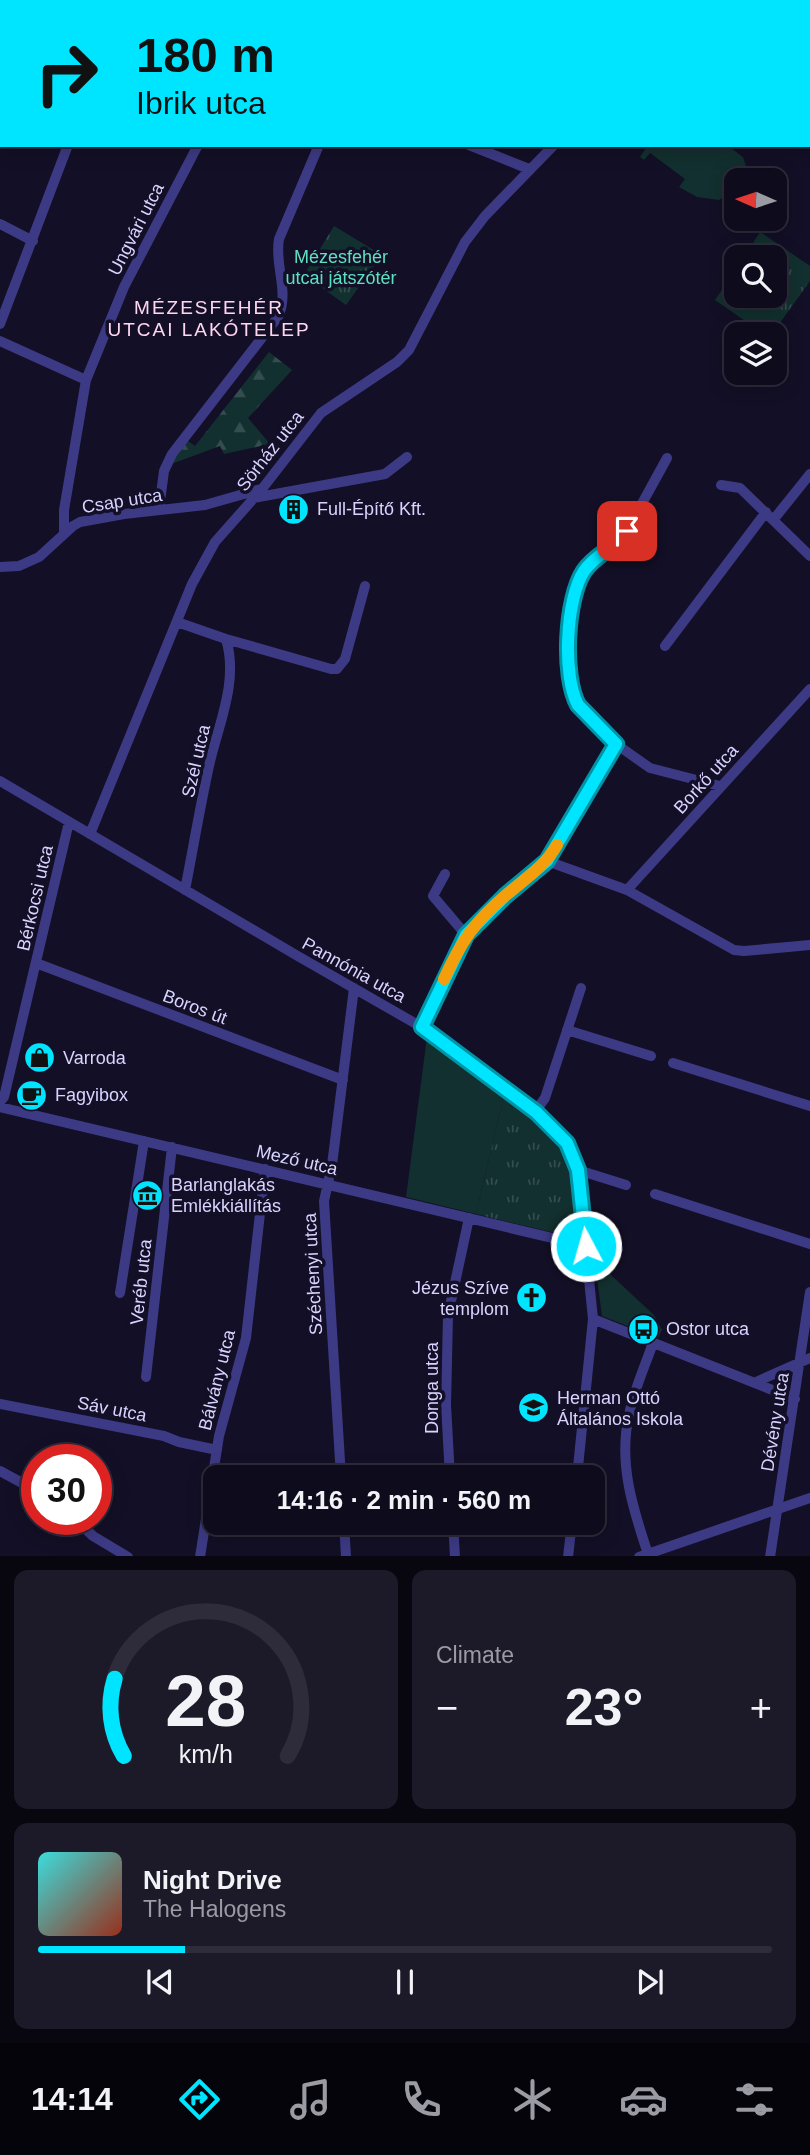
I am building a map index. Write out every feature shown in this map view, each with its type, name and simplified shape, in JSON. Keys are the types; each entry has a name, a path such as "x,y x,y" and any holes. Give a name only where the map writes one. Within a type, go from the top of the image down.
{"street":[{"path":"0,324 33,240 63,147"},
{"name":"Ungvári utca","path":"64,533 64,510 86,380 124,287 197,147"},
{"path":"159,509 167,463 282,309 284,286 279,239 318,147"},
{"path":"473,147 529,169"},
{"name":"Sörház utca","path":"90,834 192,584 215,542 321,413 397,362 409,350 464,242 485,216 552,147"},
{"path":"0,224 33,240"},
{"path":"0,341 86,380"},
{"path":"253,498 385,474 407,457"},
{"path":"667,458 622,540 597,556 584,572 575,590 569,656 574,698 616,744 650,768 720,786"},
{"path":"665,646 770,516 810,474"},
{"path":"721,485 740,488 810,556"},
{"name":"Csap utca","path":"0,568 27,563 48,550 72,526 93,519 205,505 261,489"},
{"path":"177,622 331,670 337,669 345,659 365,586"},
{"name":"Szél utca","path":"186,890 209,766 229,698 230,658 226,639"},
{"name":"Borkő utca","path":"627,890 810,690"},
{"path":"422,1027 466,935 505,896 547,861 616,744"},
{"name":"Pannónia utca","path":"0,780 422,1027 536,1112 567,1143 578,1170 593,1320 578,1465"},
{"name":"Bérkocsi utca","path":"0,1105 69,822"},
{"path":"547,861 627,890 734,950 810,945"},
{"path":"445,874 433,896 466,935"},
{"name":"Boros út","path":"36,962 342,1080"},
{"name":"Széchenyi utca","path":"340,1465 324,1200 332,1165 354,988"},
{"path":"536,1112 545,1098 581,988"},
{"path":"568,1030 651,1056"},
{"path":"673,1063 810,1106"},
{"name":"Mező utca","path":"0,1105 586,1246"},
{"path":"120,1293 144,1141"},
{"name":"Veréb utca","path":"146,1377 172,1147"},
{"name":"Bálvány utca","path":"201,1556 217,1450 246,1338 265,1169"},
{"path":"578,1170 626,1185"},
{"path":"655,1194 810,1244"},
{"name":"Donga utca","path":"449,1465 446,1405 448,1315 469,1218"},
{"name":"Dévény utca","path":"770,1556 795,1399 805,1360 810,1292"},
{"path":"593,1320 795,1399"},
{"path":"653,1343 628,1417 626,1446 630,1498 643,1555 810,1498"},
{"path":"756,1382 805,1360"},
{"name":"Sáv utca","path":"0,1404 164,1436 217,1450"},
{"path":"0,1471 21,1483"},
{"path":"92,1535 128,1556"},
{"path":"345,1535 346,1556"},
{"path":"454,1535 455,1556"},
{"path":"568,1556 570,1535"}],"green space":[{"path":"647,147 730,147 743,157 747,168 724,168 724,197 719,200 697,197 679,187 685,179 650,153 644,160 640,157"},
{"name":"Mézesfehér utcai játszótér","path":"334,226 382,255 346,305 304,275"},
{"path":"760,232 779,245 752,245"},
{"path":"787,250 810,266 810,281 781,322 747,322 727,308 787,308"},
{"path":"724,287 724,306 715,300"},
{"path":"269,352 292,370 248,418 270,444 224,454 220,446 174,463 173,460 188,441 195,446"},
{"path":"427,1037 504,1095 476,1214 406,1197"},
{"path":"504,1095 552,1133 567,1153 576,1188 579,1229 576,1236 476,1214"},
{"path":"594,1256 601,1259 610,1274 654,1315 662,1330 658,1338 602,1316"}],"slow traffic":[{"path":"444,979 466,935 505,896 547,861 557,845"}],"place":[{"name":"Full-Építő Kft.","path":"294,509"},
{"name":"Varroda","path":"40,1058"},
{"name":"Fagyibox","path":"32,1095"},
{"name":"Barlanglakás Emlékkiállítás","path":"148,1195"},
{"name":"Jézus Szíve templom","path":"532,1298"},
{"name":"Ostor utca","path":"643,1329"},
{"name":"Herman Ottó Általános Iskola","path":"534,1408"}],"district":[{"name":"MÉZESFEHÉR UTCAI LAKÓTELEP","path":"209,318"}],"route":[{"path":"586,1246 578,1170 567,1143 536,1112 422,1027 466,935 505,896 547,861 616,744 574,698 569,666 569,636 575,590 584,572 597,556 622,540 627,531"}]}
